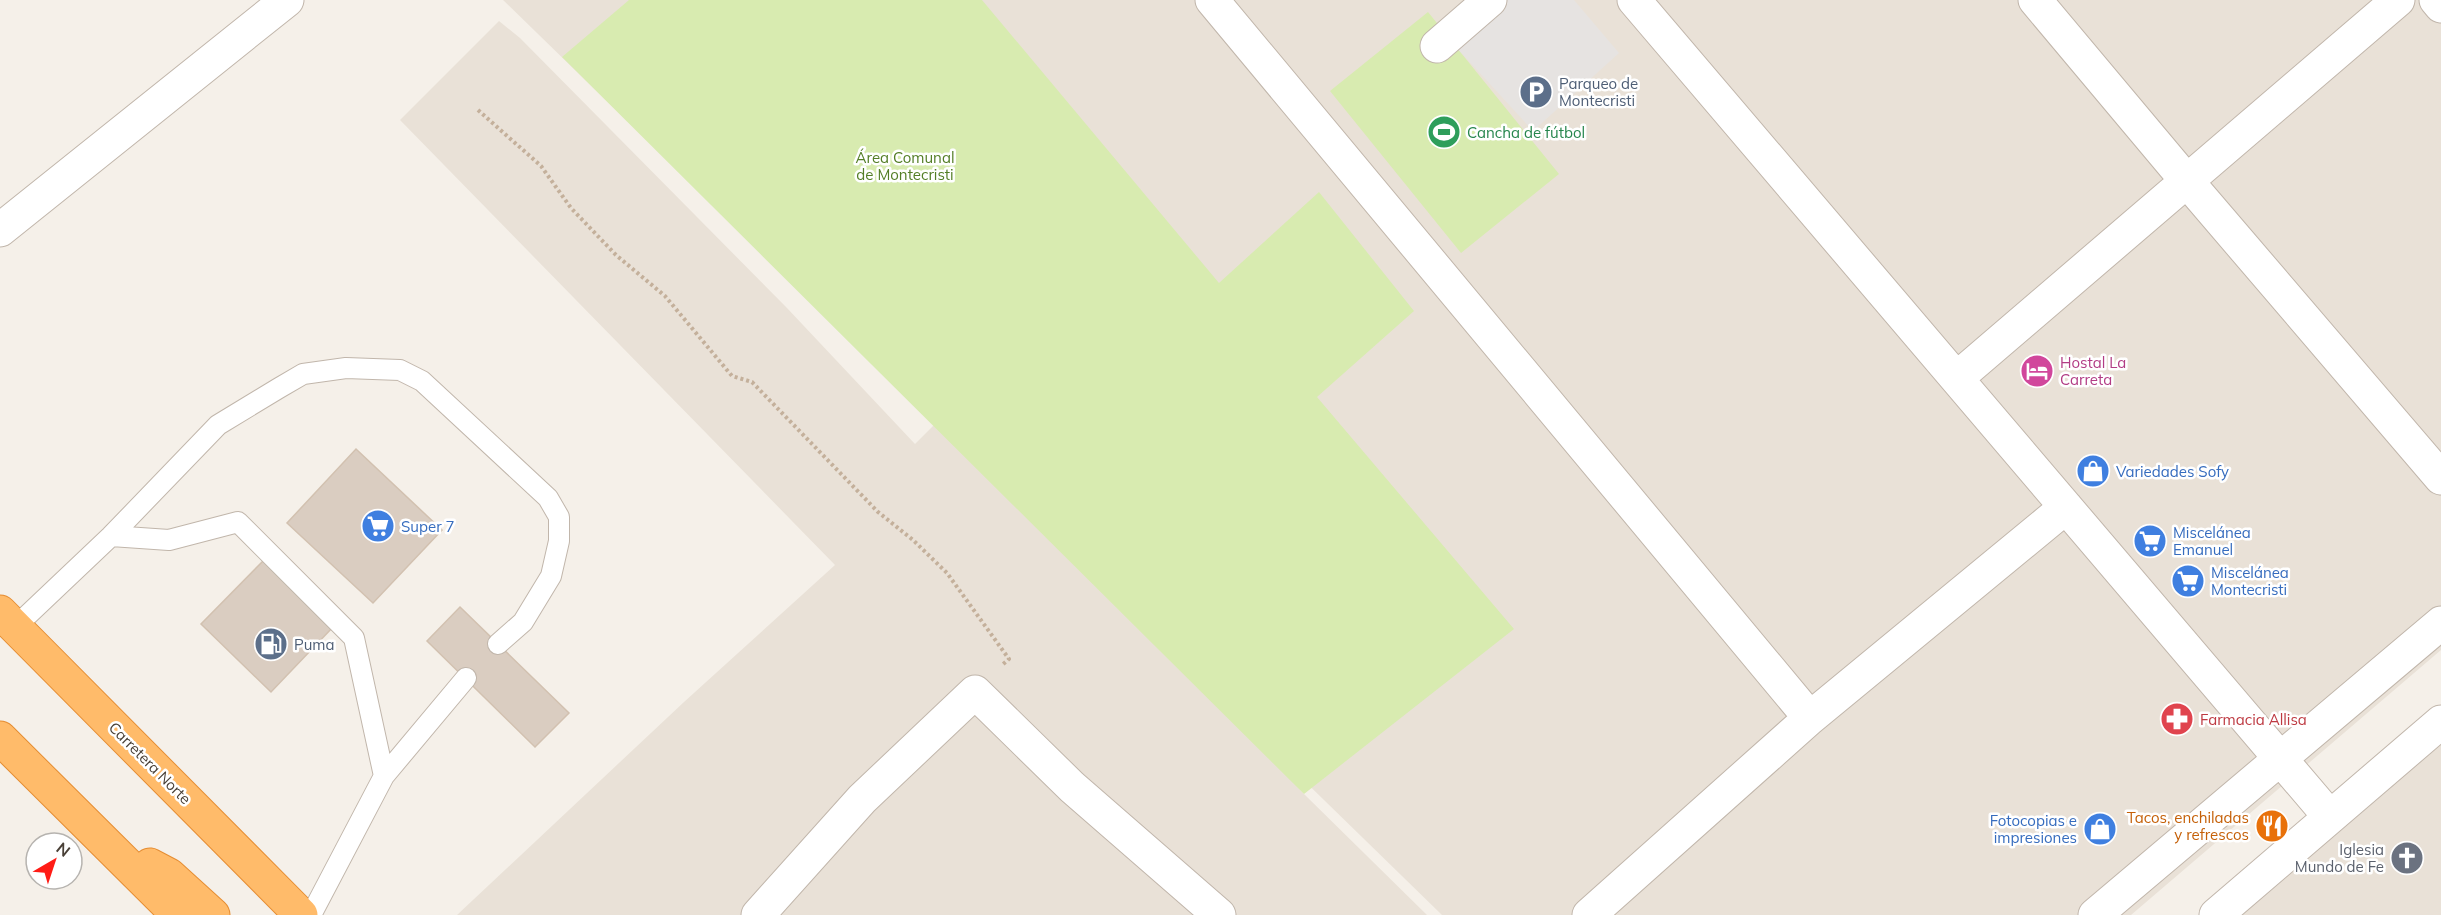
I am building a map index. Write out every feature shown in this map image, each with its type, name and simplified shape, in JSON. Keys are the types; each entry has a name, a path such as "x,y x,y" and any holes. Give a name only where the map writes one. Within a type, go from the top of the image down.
{"highway":[{"name":"Carretera Norte","path":"5,627 301,915"},
{"path":"4,737 178,915"},
{"path":"101,838 169,875 213,915"}],"street":[{"path":"0,230 287,0"},
{"path":"1212,0 1810,718"},
{"path":"1634,0 2279,760 2330,817"},
{"path":"2035,0 2441,478"},
{"path":"1957,378 2398,0"},
{"path":"2436,0 2441,6"},
{"path":"1437,46 1492,3"},
{"path":"1589,915 1810,718 2066,507"},
{"path":"2096,915 2441,623"},
{"path":"758,915 862,799 975,692 1081,795 1220,915"},
{"path":"2216,915 2441,722"}],"lane":[{"path":"5,627 111,536 218,425 303,374 346,368 400,370 423,381 548,498 559,517 559,541 551,576 523,622 498,644"},
{"path":"111,536 169,540 238,522 354,638 384,776"},
{"path":"310,915 384,776 466,678"}],"path":[{"path":"478,110 541,166 571,208 616,255 664,296 732,376 752,382 878,512 914,540 947,573 1009,659 975,692"}],"shaded area":[{"path":"503,0 2441,0 2441,650 2131,915 1442,915"},
{"name":"Parqueo de Montecristi","path":"1506,0 1574,0 1619,53 1533,131 1455,46"},
{"path":"499,21 520,38 787,308 915,444 934,425 1229,714 1304,794 1427,915 457,915 684,702 835,565 400,120"},
{"path":"2441,732 2441,915 2227,915"}],"green space":[{"name":"Área Comunal de Montecristi","path":"629,0 982,0 1219,283 1319,192 1414,311 1317,397 1514,629 1304,794 562,57"},
{"name":"Cancha de fútbol","path":"1428,12 1559,174 1461,253 1330,91"}],"building":[{"path":"356,449 442,530 373,603 287,523"},
{"path":"264,560 333,627 271,692 201,624"},
{"path":"460,607 569,713 535,747 427,641"}],"place":[{"name":"Parqueo de Montecristi","path":"1536,92"},
{"name":"Cancha de fútbol","path":"1444,132"},
{"name":"Hostal La Carreta","path":"2037,371"},
{"name":"Variedades Sofy","path":"2093,471"},
{"name":"Super 7","path":"378,526"},
{"name":"Miscelánea Emanuel","path":"2150,541"},
{"name":"Miscelánea Montecristi","path":"2188,581"},
{"name":"Puma","path":"271,644"},
{"name":"Farmacia Allisa","path":"2177,719"},
{"name":"Tacos, enchiladas y refrescos","path":"2272,826"},
{"name":"Fotocopias e impresiones","path":"2100,829"},
{"name":"Iglesia Mundo de Fe","path":"2407,858"}]}
